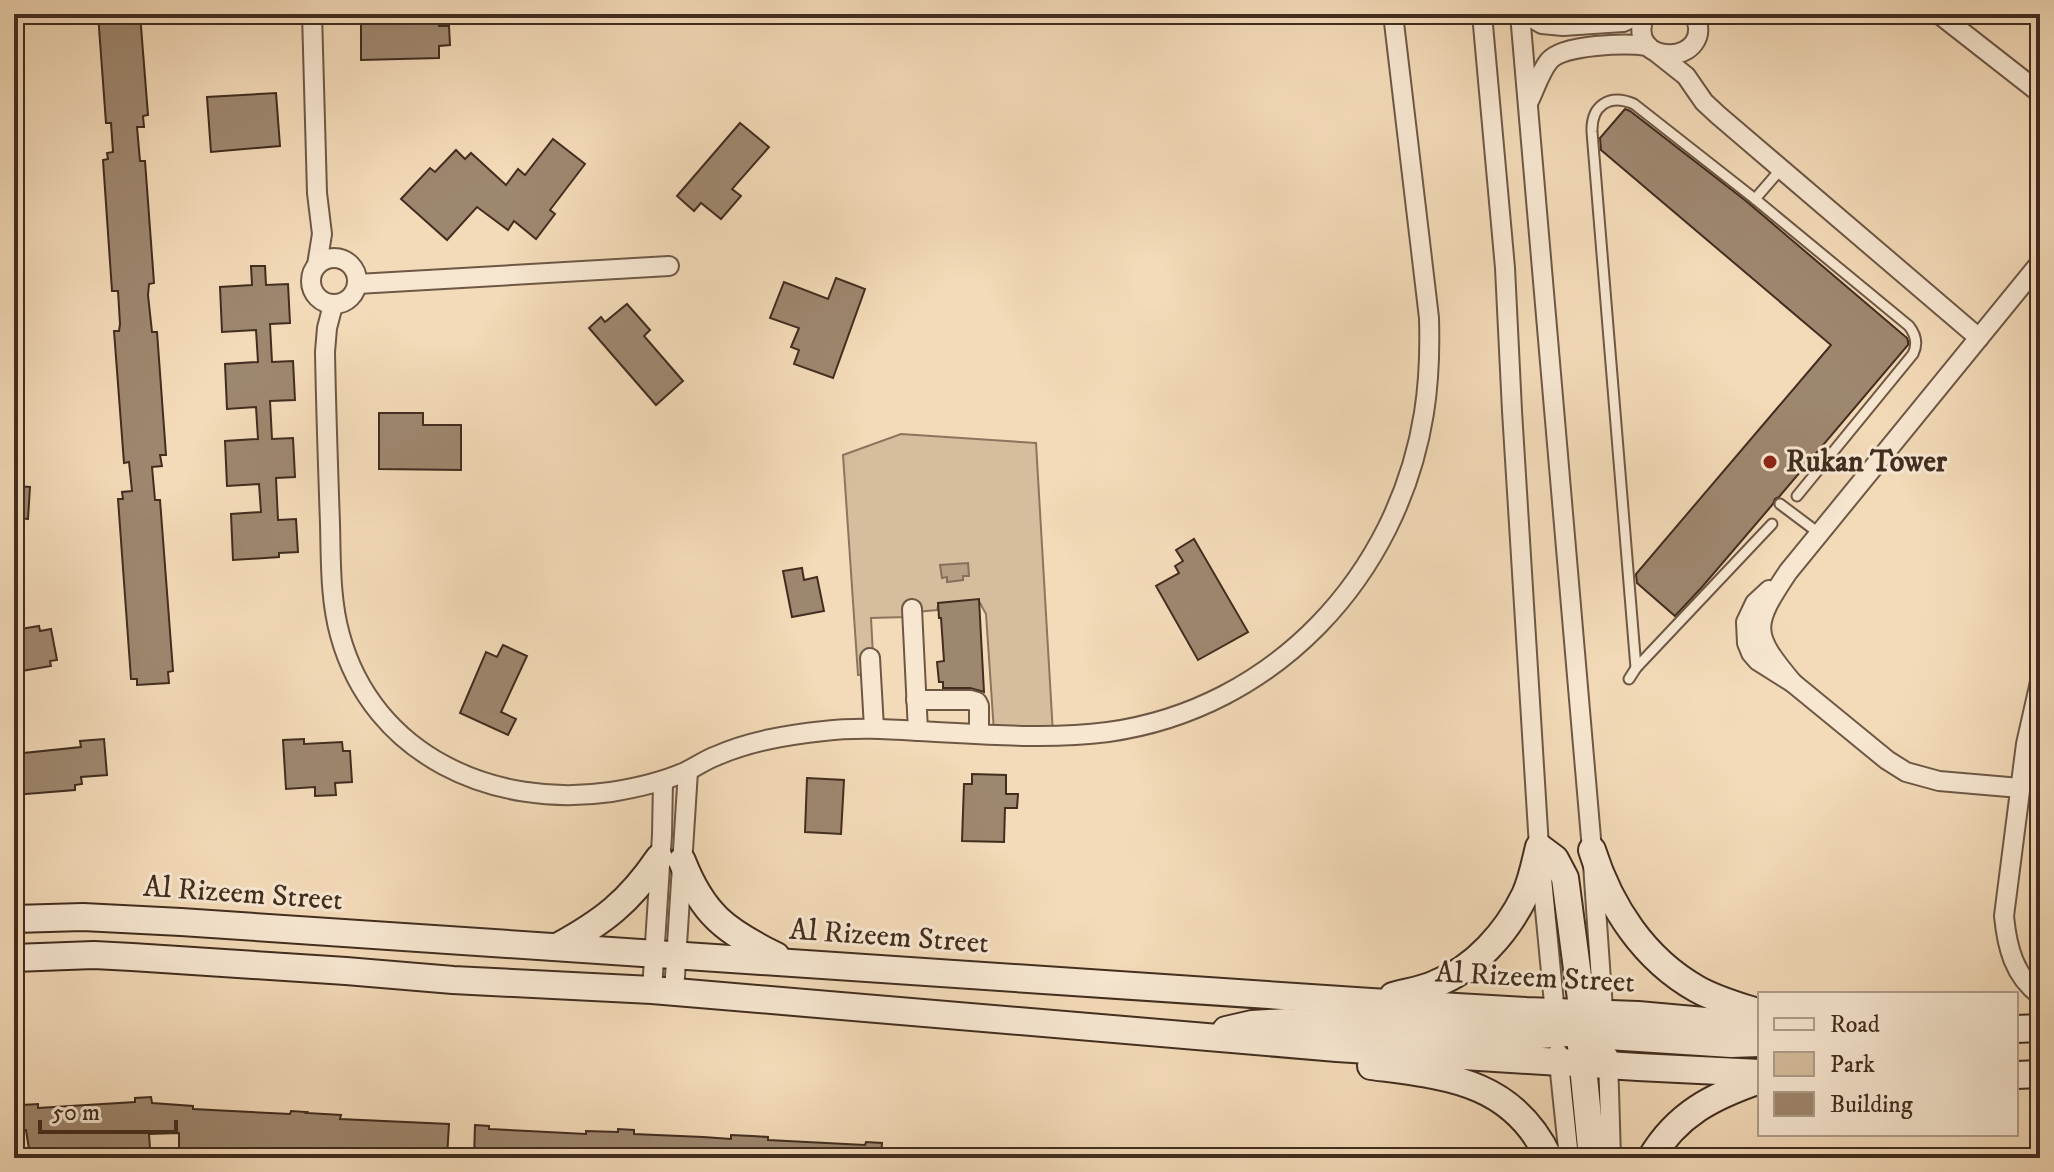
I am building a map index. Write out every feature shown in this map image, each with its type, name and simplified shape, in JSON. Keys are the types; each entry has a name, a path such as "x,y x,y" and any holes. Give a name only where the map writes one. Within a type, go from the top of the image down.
{"street":[{"path":"312,14 321,245 311,277 312,290 320,300 340,304 352,296 357,284 355,271 341,259 321,224"},
{"path":"333,305 325,352 333,598 339,633 367,695 396,731 432,760 452,770 516,791 561,796 606,793 663,781 713,757 770,739 836,729 1077,735 1163,720 1216,699 1264,672 1307,638 1340,602 1375,549 1397,506 1417,445 1427,393 1430,351 1426,287 1393,14"},
{"path":"1371,1002 1434,985 1476,959 1505,929 1516,912 1531,880 1539,847 1505,268 1482,14"},
{"path":"1522,14 1542,24 1563,26 1623,22 1642,14 1641,30 1652,49 1686,76 1704,102 1979,338"},
{"path":"1522,14 1592,850 1582,1026 1567,1047 1584,1064 1611,1158"},
{"path":"1939,14 2040,93"},
{"path":"1696,16 1698,30 1691,59 1696,89"},
{"path":"1528,104 1547,62 1565,50 1622,44 1652,49 1668,56 1688,49 1695,40"},
{"path":"317,265 328,259 341,259"},
{"path":"2020,788 1939,781 1906,772 1793,683 1758,661 1751,653 1745,633 1746,622 1755,603 1788,572 1820,534 2040,263"},
{"path":"357,284 669,266"},
{"path":"912,609 918,731"},
{"path":"870,658 874,728"},
{"path":"2040,682 2031,715 2004,916 2012,960 2021,976 2040,995"},
{"path":"916,700 977,702 979,734"},
{"path":"663,991 671,859 688,771"},
{"path":"663,781 671,859 718,921 748,942 786,961"},
{"path":"1539,847 1555,859 1565,878 1582,1026 1600,1051 1584,1064 1569,1158"},
{"path":"1592,850 1619,913 1659,962 1698,989 1758,1012"},
{"path":"557,947 601,921 671,859"},
{"name":"Al Rizeem Street","path":"14,919 117,918 786,961 1371,1002 1582,1026 1758,1026"},
{"path":"14,958 94,955 663,991 1337,1048 1758,1073"},
{"path":"1204,1038 1252,1024 1287,1022 1526,1036 1582,1026 1731,1044 1758,1043"},
{"path":"2018,1029 2040,1028"},
{"path":"1337,1048 1357,1063 1449,1077 1489,1092 1522,1119 1536,1135 1549,1158"},
{"path":"1584,1064 1592,1158"},
{"path":"2018,1075 2040,1074"},
{"path":"1651,1158 1668,1134 1696,1108 1730,1090 1758,1081"}],"lane":[{"path":"1636,668 1592,132 1596,111 1605,103 1616,99 1634,104 1909,326 1916,339 1913,354 1797,496"},
{"path":"1755,199 1781,169"},
{"path":"1780,504 1820,534"},
{"path":"1629,679 1772,524"}],"green space":[{"path":"901,434 1036,443 1053,734 994,732 986,614 980,603 938,606 937,610 916,612 906,617 871,618 874,674 858,675 843,455"}],"shaded area":[{"path":"968,563 969,576 963,576 963,580 947,582 947,577 942,578 940,565"}],"building":[{"path":"98,14 140,14 148,115 143,116 144,127 137,127 140,161 145,161 154,283 149,284 148,295 152,332 157,332 166,455 160,455 162,466 152,467 155,500 160,500 173,671 168,672 169,683 137,685 137,679 131,679 118,499 123,499 122,492 132,491 129,462 124,463 114,331 119,331 120,324 118,291 112,291 103,160 108,159 107,153 113,152 111,123 106,123"},
{"path":"361,14 439,14 439,26 449,26 450,45 439,46 439,58 361,60"},
{"path":"276,93 280,146 211,152 207,97"},
{"name":"Rukan Tower","path":"1625,109 1746,201 1908,341 1908,345 1675,616 1637,583 1636,574 1831,345 1601,150 1600,138"},
{"path":"740,123 769,147 732,189 741,196 721,219 701,203 694,211 677,196"},
{"path":"553,139 585,164 550,210 555,214 536,239 514,221 508,230 477,207 447,240 401,199 430,168 435,172 456,150 465,159 471,153 506,185 518,169 525,175"},
{"path":"251,266 265,266 266,285 288,284 290,323 270,324 272,362 293,361 295,400 270,401 272,439 293,438 295,477 276,478 278,520 296,519 298,552 279,553 279,557 233,560 231,514 261,512 259,484 227,486 225,441 258,439 256,407 227,409 225,364 258,362 256,330 222,332 220,287 252,285"},
{"path":"836,278 865,289 833,378 794,364 799,350 791,347 799,328 770,318 784,282 828,299"},
{"path":"627,304 650,330 644,336 683,381 656,405 589,328 601,317 605,322"},
{"path":"379,413 423,413 423,425 461,425 461,470 379,469"},
{"path":"14,486 30,487 28,519 14,518"},
{"path":"1194,539 1248,632 1198,660 1156,586 1179,573 1175,566 1183,561 1176,550"},
{"path":"802,568 804,580 817,577 824,611 792,617 783,571"},
{"path":"979,599 984,692 970,688 943,688 943,682 939,682 937,662 944,661 938,603"},
{"path":"39,626 40,631 51,629 57,660 50,661 51,666 16,672 14,630"},
{"path":"503,645 527,656 501,712 516,719 508,735 460,713 486,652 497,657"},
{"path":"104,739 107,775 81,777 82,784 75,785 75,790 14,795 14,754 81,747 80,741"},
{"path":"304,739 304,744 342,742 343,751 350,751 352,782 335,783 336,795 315,796 315,787 286,789 283,740"},
{"path":"972,774 1006,775 1006,794 1018,794 1017,808 1005,808 1004,842 962,841 964,784 972,784"},
{"path":"807,778 844,780 841,834 805,832"},
{"path":"151,1097 152,1103 193,1106 193,1109 290,1114 291,1111 341,1115 340,1119 449,1124 447,1158 327,1158 327,1151 300,1152 300,1158 179,1155 179,1133 149,1134 150,1148 30,1155 22,1105 38,1104 38,1108 135,1102 135,1098"},
{"path":"475,1125 489,1126 489,1129 586,1134 586,1131 618,1132 618,1129 634,1130 634,1134 731,1139 731,1135 752,1136 768,1137 768,1140 865,1145 866,1142 882,1143 881,1158 474,1158"}],"place":[{"name":"Rukan Tower","path":"1770,462"}]}
